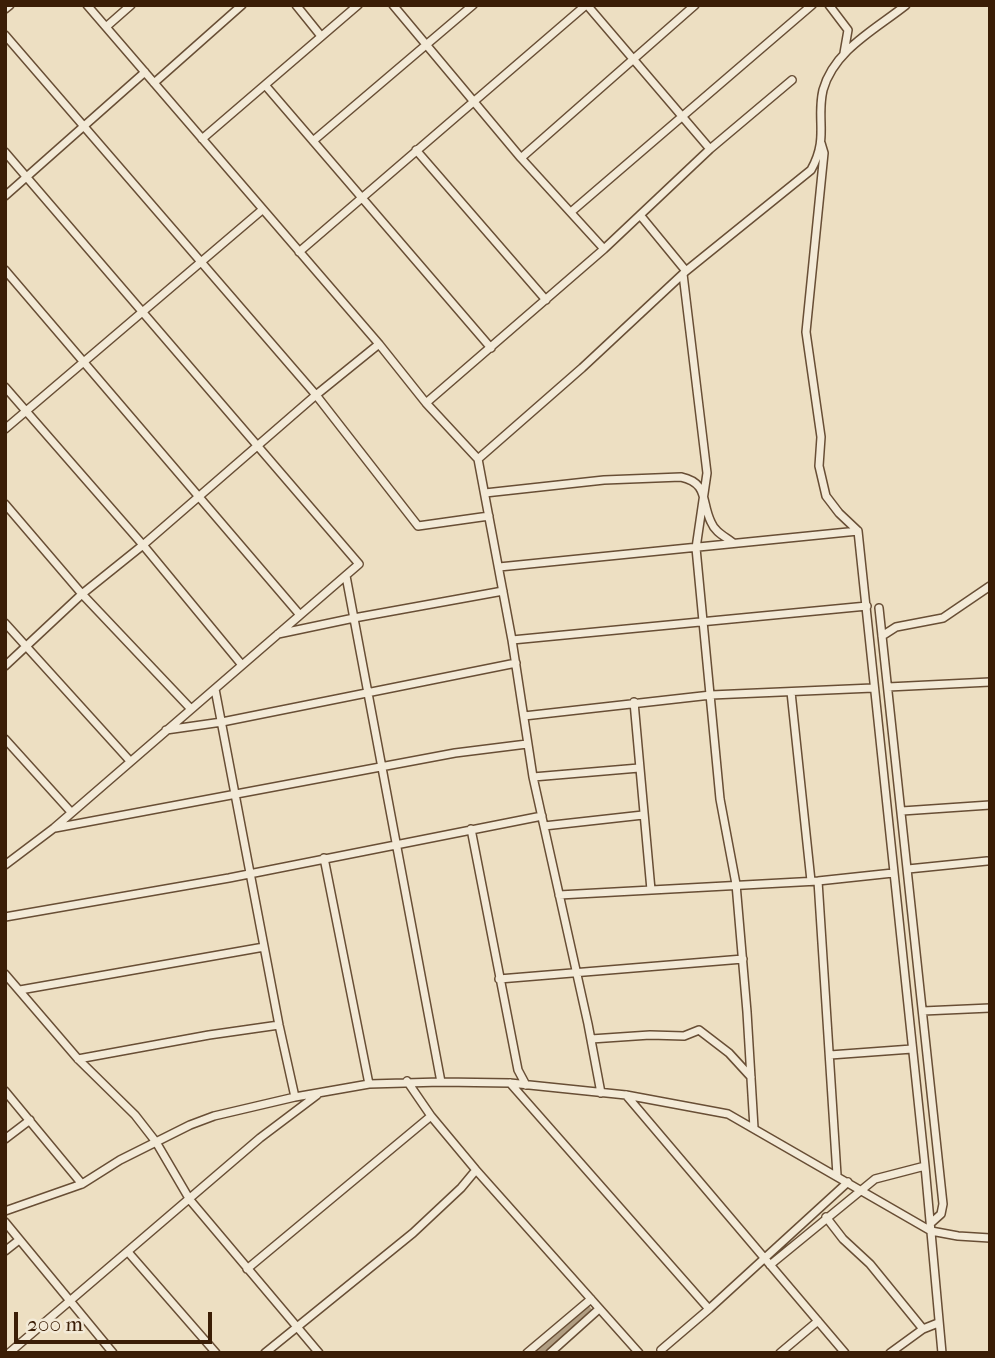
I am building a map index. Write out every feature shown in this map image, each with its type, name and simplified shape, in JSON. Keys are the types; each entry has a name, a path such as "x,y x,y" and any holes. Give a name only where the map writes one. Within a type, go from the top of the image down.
{"street":[{"path":"5,9 10,5"},
{"path":"88,5 379,344 426,403 478,459 516,663 533,776 601,1093"},
{"path":"106,27 131,5"},
{"path":"154,83 242,5"},
{"path":"296,5 321,36"},
{"path":"202,139 358,5"},
{"path":"393,5 521,158 604,249"},
{"path":"313,141 473,5"},
{"path":"299,253 473,100 587,5 710,149"},
{"path":"521,158 695,5"},
{"path":"571,212 812,5"},
{"path":"829,5 848,30 844,53"},
{"path":"478,459 582,368 684,273 811,170 819,155 821,143 823,90 838,58 906,5"},
{"path":"5,35 316,395 418,526 489,516"},
{"path":"5,195 145,72"},
{"path":"426,403 604,249 710,149 792,80"},
{"path":"265,85 491,348"},
{"path":"821,143 824,153 806,332 821,438 819,466 827,496 839,513 858,531 942,1353"},
{"path":"416,150 546,300"},
{"path":"5,152 359,564 54,828 7,861"},
{"path":"5,429 262,210"},
{"path":"640,215 684,273 707,473 702,492 696,548 720,799 736,884 754,1128"},
{"path":"5,270 300,615"},
{"path":"5,666 82,594 379,344"},
{"path":"5,387 143,545 242,665"},
{"path":"485,492 604,480 681,477 693,480 702,492 710,521 717,532 732,542"},
{"path":"5,504 82,594 191,709"},
{"path":"499,567 858,531"},
{"path":"346,576 441,1082"},
{"path":"882,636 896,627 943,618 990,586"},
{"path":"277,635 503,591"},
{"path":"512,640 867,606"},
{"path":"879,608 943,1203 941,1214 931,1227"},
{"path":"5,623 130,761"},
{"path":"166,730 369,694 516,663"},
{"path":"888,687 990,681"},
{"path":"215,688 279,1025 296,1097"},
{"path":"524,716 711,695 873,688"},
{"path":"791,692 815,881 837,1175"},
{"path":"634,702 651,890"},
{"path":"5,739 71,812"},
{"path":"54,828 455,753 527,744"},
{"path":"533,776 639,768"},
{"path":"902,811 990,805"},
{"path":"544,826 643,815"},
{"path":"5,917 251,874 542,816"},
{"path":"471,829 518,1070 526,1084"},
{"path":"324,858 369,1084"},
{"path":"908,869 987,861"},
{"path":"559,895 815,881 893,873"},
{"path":"20,990 264,947"},
{"path":"499,979 743,959"},
{"path":"5,974 78,1059 135,1115 156,1142 190,1200 319,1353"},
{"path":"923,1011 990,1009"},
{"path":"78,1059 279,1025"},
{"path":"591,1039 684,1036 699,1030 729,1053 751,1077"},
{"path":"830,1055 912,1049"},
{"path":"407,1082 476,1170 639,1353"},
{"path":"510,1083 709,1310"},
{"path":"5,1211 82,1184 120,1160 214,1116 369,1084 510,1083 626,1095 728,1114 860,1190 931,1227 958,1237 990,1238"},
{"path":"5,1091 82,1184"},
{"path":"9,1353 260,1138 321,1092"},
{"path":"626,1095 845,1353"},
{"path":"247,1269 432,1116"},
{"path":"5,1139 30,1120"},
{"path":"661,1350 767,1261 875,1178 925,1166"},
{"path":"265,1353 413,1233 461,1188 476,1170"},
{"path":"767,1261 848,1182"},
{"path":"826,1217 843,1239 870,1264 923,1329"},
{"path":"5,1222 113,1353"},
{"path":"5,1251 19,1240"},
{"path":"128,1252 216,1353"},
{"path":"527,1353 591,1299"},
{"path":"550,1353 599,1309"},
{"path":"780,1353 818,1321"},
{"path":"890,1353 923,1329 938,1323"}],"waterway":[{"path":"539,1353 588,1310"}]}
